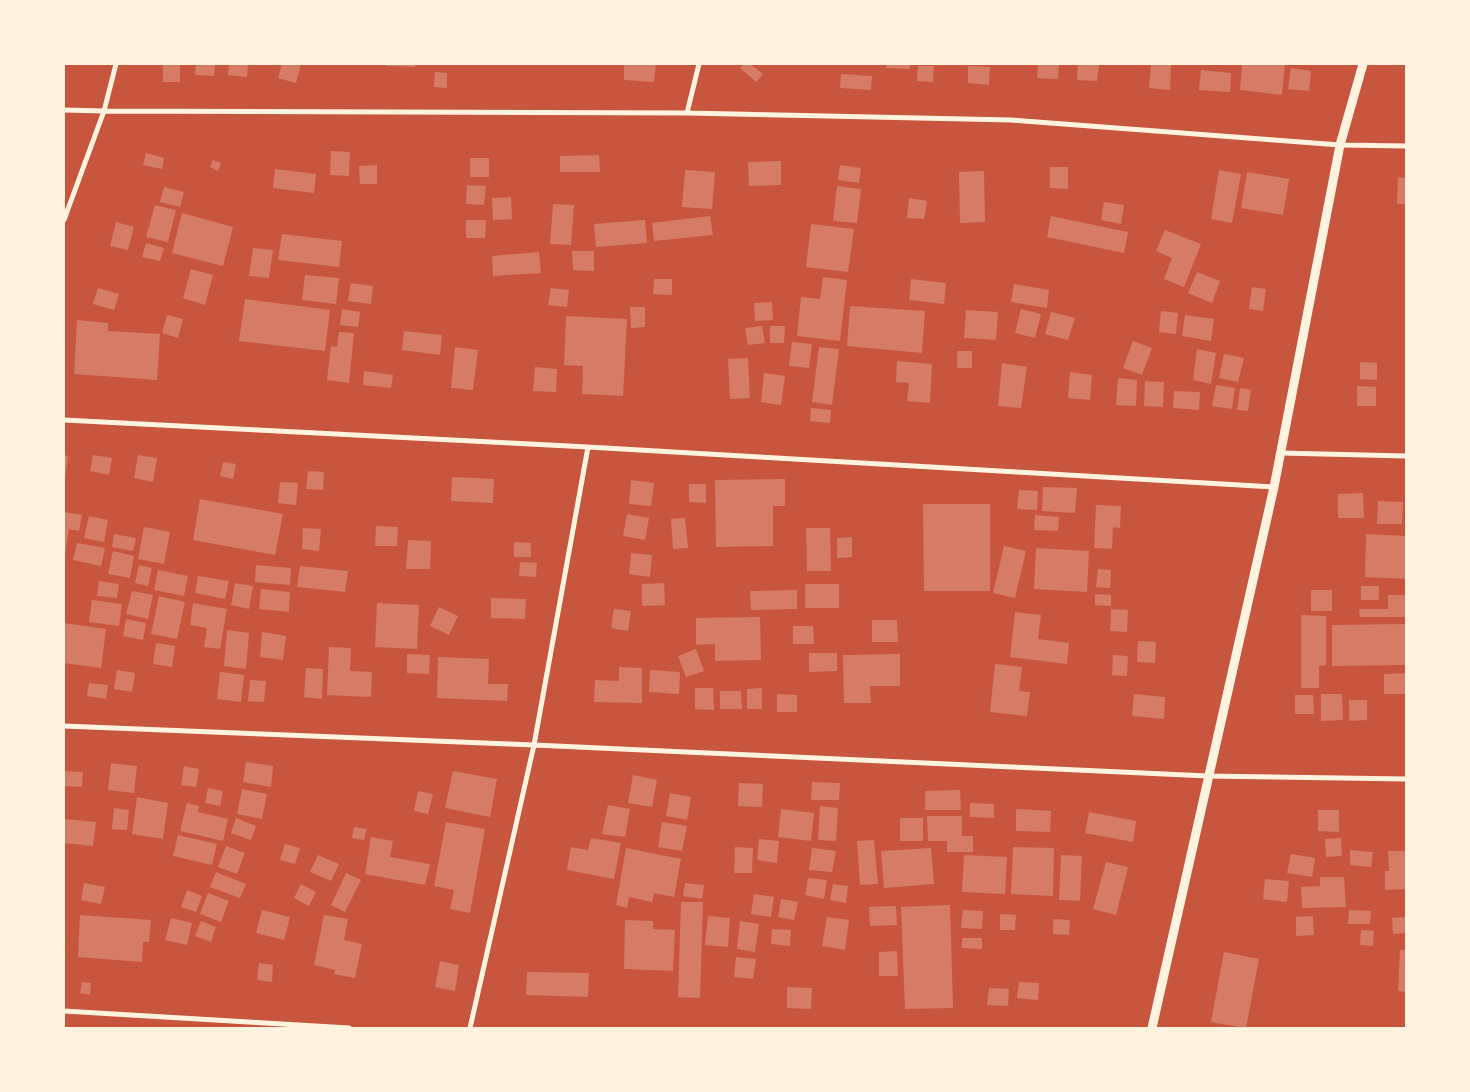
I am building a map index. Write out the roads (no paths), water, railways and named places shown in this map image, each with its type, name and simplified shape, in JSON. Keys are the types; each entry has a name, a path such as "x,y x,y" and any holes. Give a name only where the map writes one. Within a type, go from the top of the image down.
{"street":[{"path":"64,220 104,111 116,64"},
{"path":"687,113 699,64"},
{"path":"1152,1028 1274,486 1340,144 1364,64"},
{"path":"64,110 687,113 1011,120 1340,144 1406,146"},
{"path":"64,420 588,447 1274,486"},
{"path":"470,1028 534,745 588,447"},
{"path":"1281,452 1406,456"},
{"path":"64,726 534,745 1208,776 1406,779"},
{"path":"64,1011 350,1028"}]}
